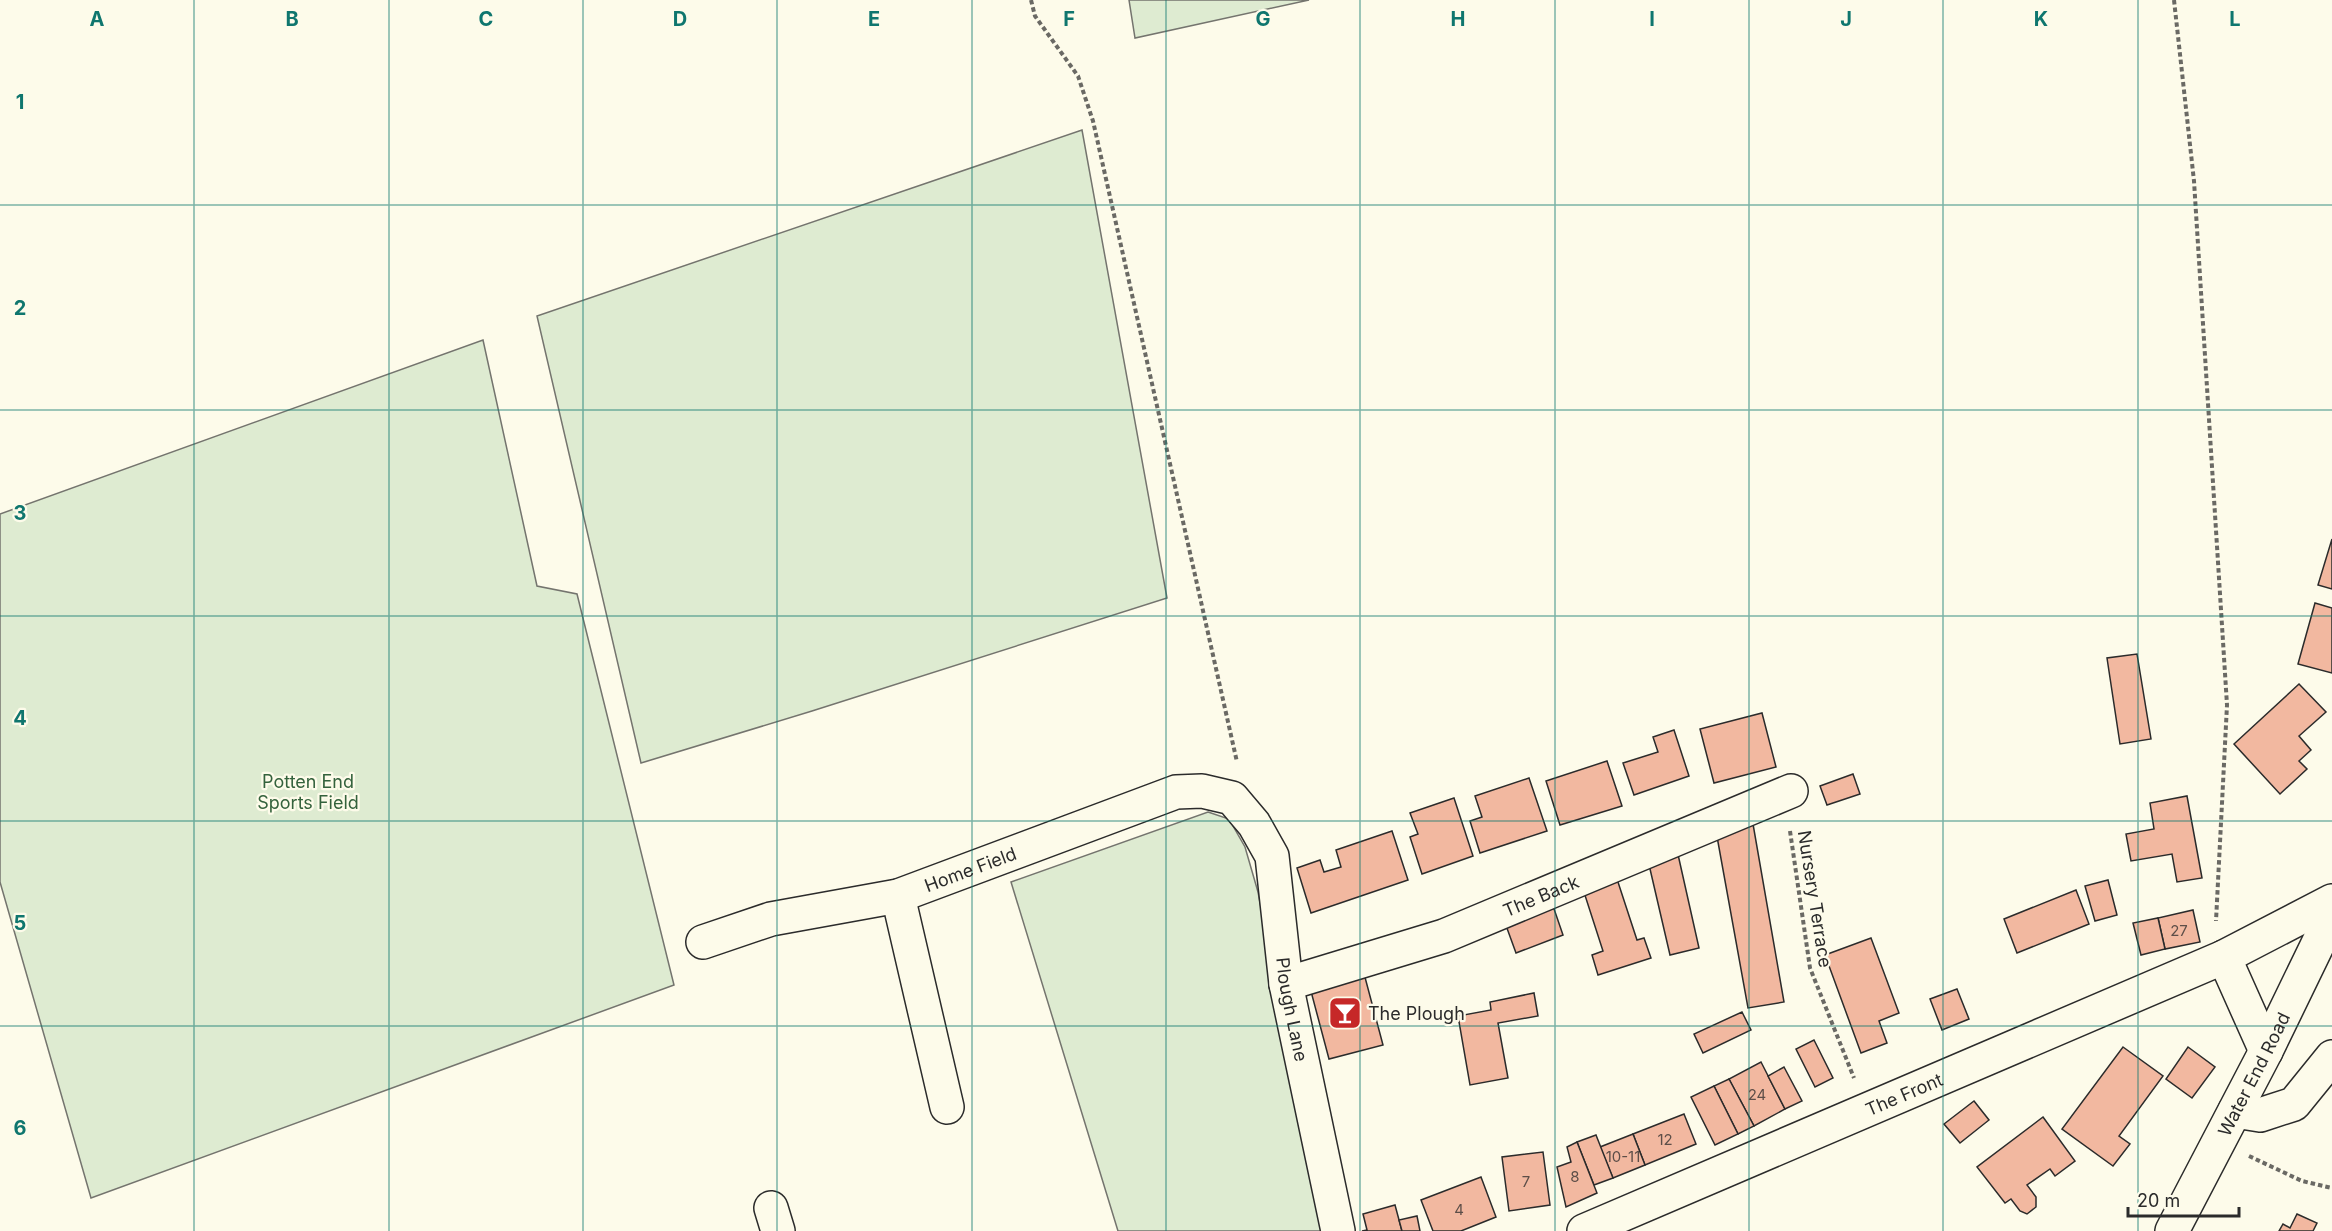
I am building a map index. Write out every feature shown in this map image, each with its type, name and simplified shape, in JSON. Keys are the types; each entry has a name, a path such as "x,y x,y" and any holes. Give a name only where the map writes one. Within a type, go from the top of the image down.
{"street":[{"name":"Home Field","path":"704,942 771,919 898,896 1176,792 1202,791 1232,798"},
{"name":"The Back","path":"1286,984 1444,936 1791,791"},
{"name":"Plough Lane","path":"1232,798 1254,824 1272,856 1286,984 1338,1231"},
{"path":"898,896 947,1107"},
{"name":"The Front","path":"1584,1231 2224,957 2332,901"},
{"name":"Water End Road","path":"2172,1231 2266,1051 2332,915"},
{"path":"2224,957 2266,1051"},
{"path":"2235,1111 2260,1115 2294,1104 2332,1058"}],"path":[{"path":"1031,0 1035,16 1078,76 1093,121 1238,765 1232,798"},
{"path":"2174,0 2194,181 2227,705 2215,939 2224,957"},
{"name":"Nursery Terrace","path":"1791,791 1790,828 1810,968 1866,1110"},
{"path":"2218,1142 2302,1182 2332,1188"}],"green space":[{"path":"1129,0 1309,0 1135,38"},
{"path":"1082,130 1167,598 641,763 537,316"},
{"name":"Potten End Sports Field","path":"483,340 537,586 577,594 674,985 91,1198 0,882 0,514"},
{"path":"1208,812 1229,819 1245,847 1258,892 1323,1231 1118,1231 1011,882"}],"building":[{"path":"2332,539 2332,589 2318,585"},
{"path":"2315,603 2332,608 2332,673 2298,664"},
{"path":"2137,654 2151,739 2120,744 2107,658"},
{"path":"2299,684 2326,712 2299,736 2311,750 2299,761 2307,769 2280,794 2234,744"},
{"path":"1762,713 1776,767 1714,783 1700,729"},
{"path":"1674,730 1689,776 1634,795 1623,763 1658,752 1653,737"},
{"path":"1607,761 1622,806 1560,825 1546,781"},
{"path":"1853,774 1860,794 1827,805 1820,786"},
{"path":"1529,778 1547,831 1480,853 1470,821 1482,817 1475,796"},
{"path":"2187,796 2202,878 2177,882 2172,854 2131,861 2126,834 2154,829 2150,803"},
{"path":"1454,798 1473,856 1422,874 1410,837 1418,834 1410,813"},
{"path":"1753,824 1784,1002 1748,1008 1716,831"},
{"path":"1392,831 1408,880 1311,913 1297,868 1320,860 1324,872 1341,867 1336,850"},
{"path":"1677,850 1699,948 1670,955 1647,856"},
{"path":"1616,876 1637,940 1644,938 1651,958 1598,975 1592,955 1603,951 1582,886"},
{"path":"2108,880 2117,915 2095,921 2085,886"},
{"path":"2076,890 2089,924 2017,953 2004,919"},
{"path":"1552,903 1563,935 1516,953 1504,920"},
{"path":"2193,910 2200,942 2165,949 2158,918"},
{"path":"2158,918 2165,949 2141,955 2133,923"},
{"path":"1871,938 1899,1013 1879,1021 1887,1043 1861,1053 1825,955"},
{"name":"The Plough","path":"1362,966 1383,1045 1329,1059 1308,980"},
{"path":"1957,989 1969,1019 1942,1030 1930,999"},
{"path":"1534,993 1538,1016 1498,1023 1508,1078 1470,1085 1458,1016 1491,1010 1490,1002"},
{"path":"1742,1012 1751,1030 1703,1053 1694,1034"},
{"path":"1814,1040 1833,1078 1815,1087 1796,1049"},
{"path":"2123,1047 2163,1076 2119,1136 2130,1144 2113,1166 2062,1129"},
{"path":"2188,1047 2215,1067 2192,1098 2166,1079"},
{"path":"1761,1062 1785,1109 1754,1126 1729,1079"},
{"path":"1784,1067 1802,1101 1785,1109 1768,1076"},
{"path":"1729,1079 1754,1126 1738,1134 1714,1086"},
{"path":"1714,1086 1738,1134 1715,1145 1691,1097"},
{"path":"1974,1101 1989,1120 1960,1143 1944,1124"},
{"path":"1684,1114 1696,1144 1645,1165 1633,1134"},
{"path":"2043,1117 2075,1161 2055,1176 2050,1169 2027,1185 2036,1197 2036,1207 2027,1214 2020,1211 2011,1199 2005,1203 1977,1167"},
{"path":"1633,1134 1645,1165 1613,1178 1600,1147"},
{"path":"1596,1135 1613,1178 1594,1185 1577,1142"},
{"path":"1577,1142 1597,1193 1566,1207 1557,1167 1571,1162 1567,1147"},
{"path":"1543,1152 1550,1205 1509,1211 1502,1157"},
{"path":"1481,1177 1496,1217 1461,1231 1433,1231 1421,1200"},
{"path":"1395,1205 1402,1231 1362,1231 1367,1230 1363,1214"},
{"path":"2297,1214 2317,1223 2313,1231 2279,1231 2283,1224 2290,1228"},
{"path":"1417,1216 1420,1231 1402,1231 1399,1220"}],"place":[{"name":"The Plough","path":"1345,1013"}]}
